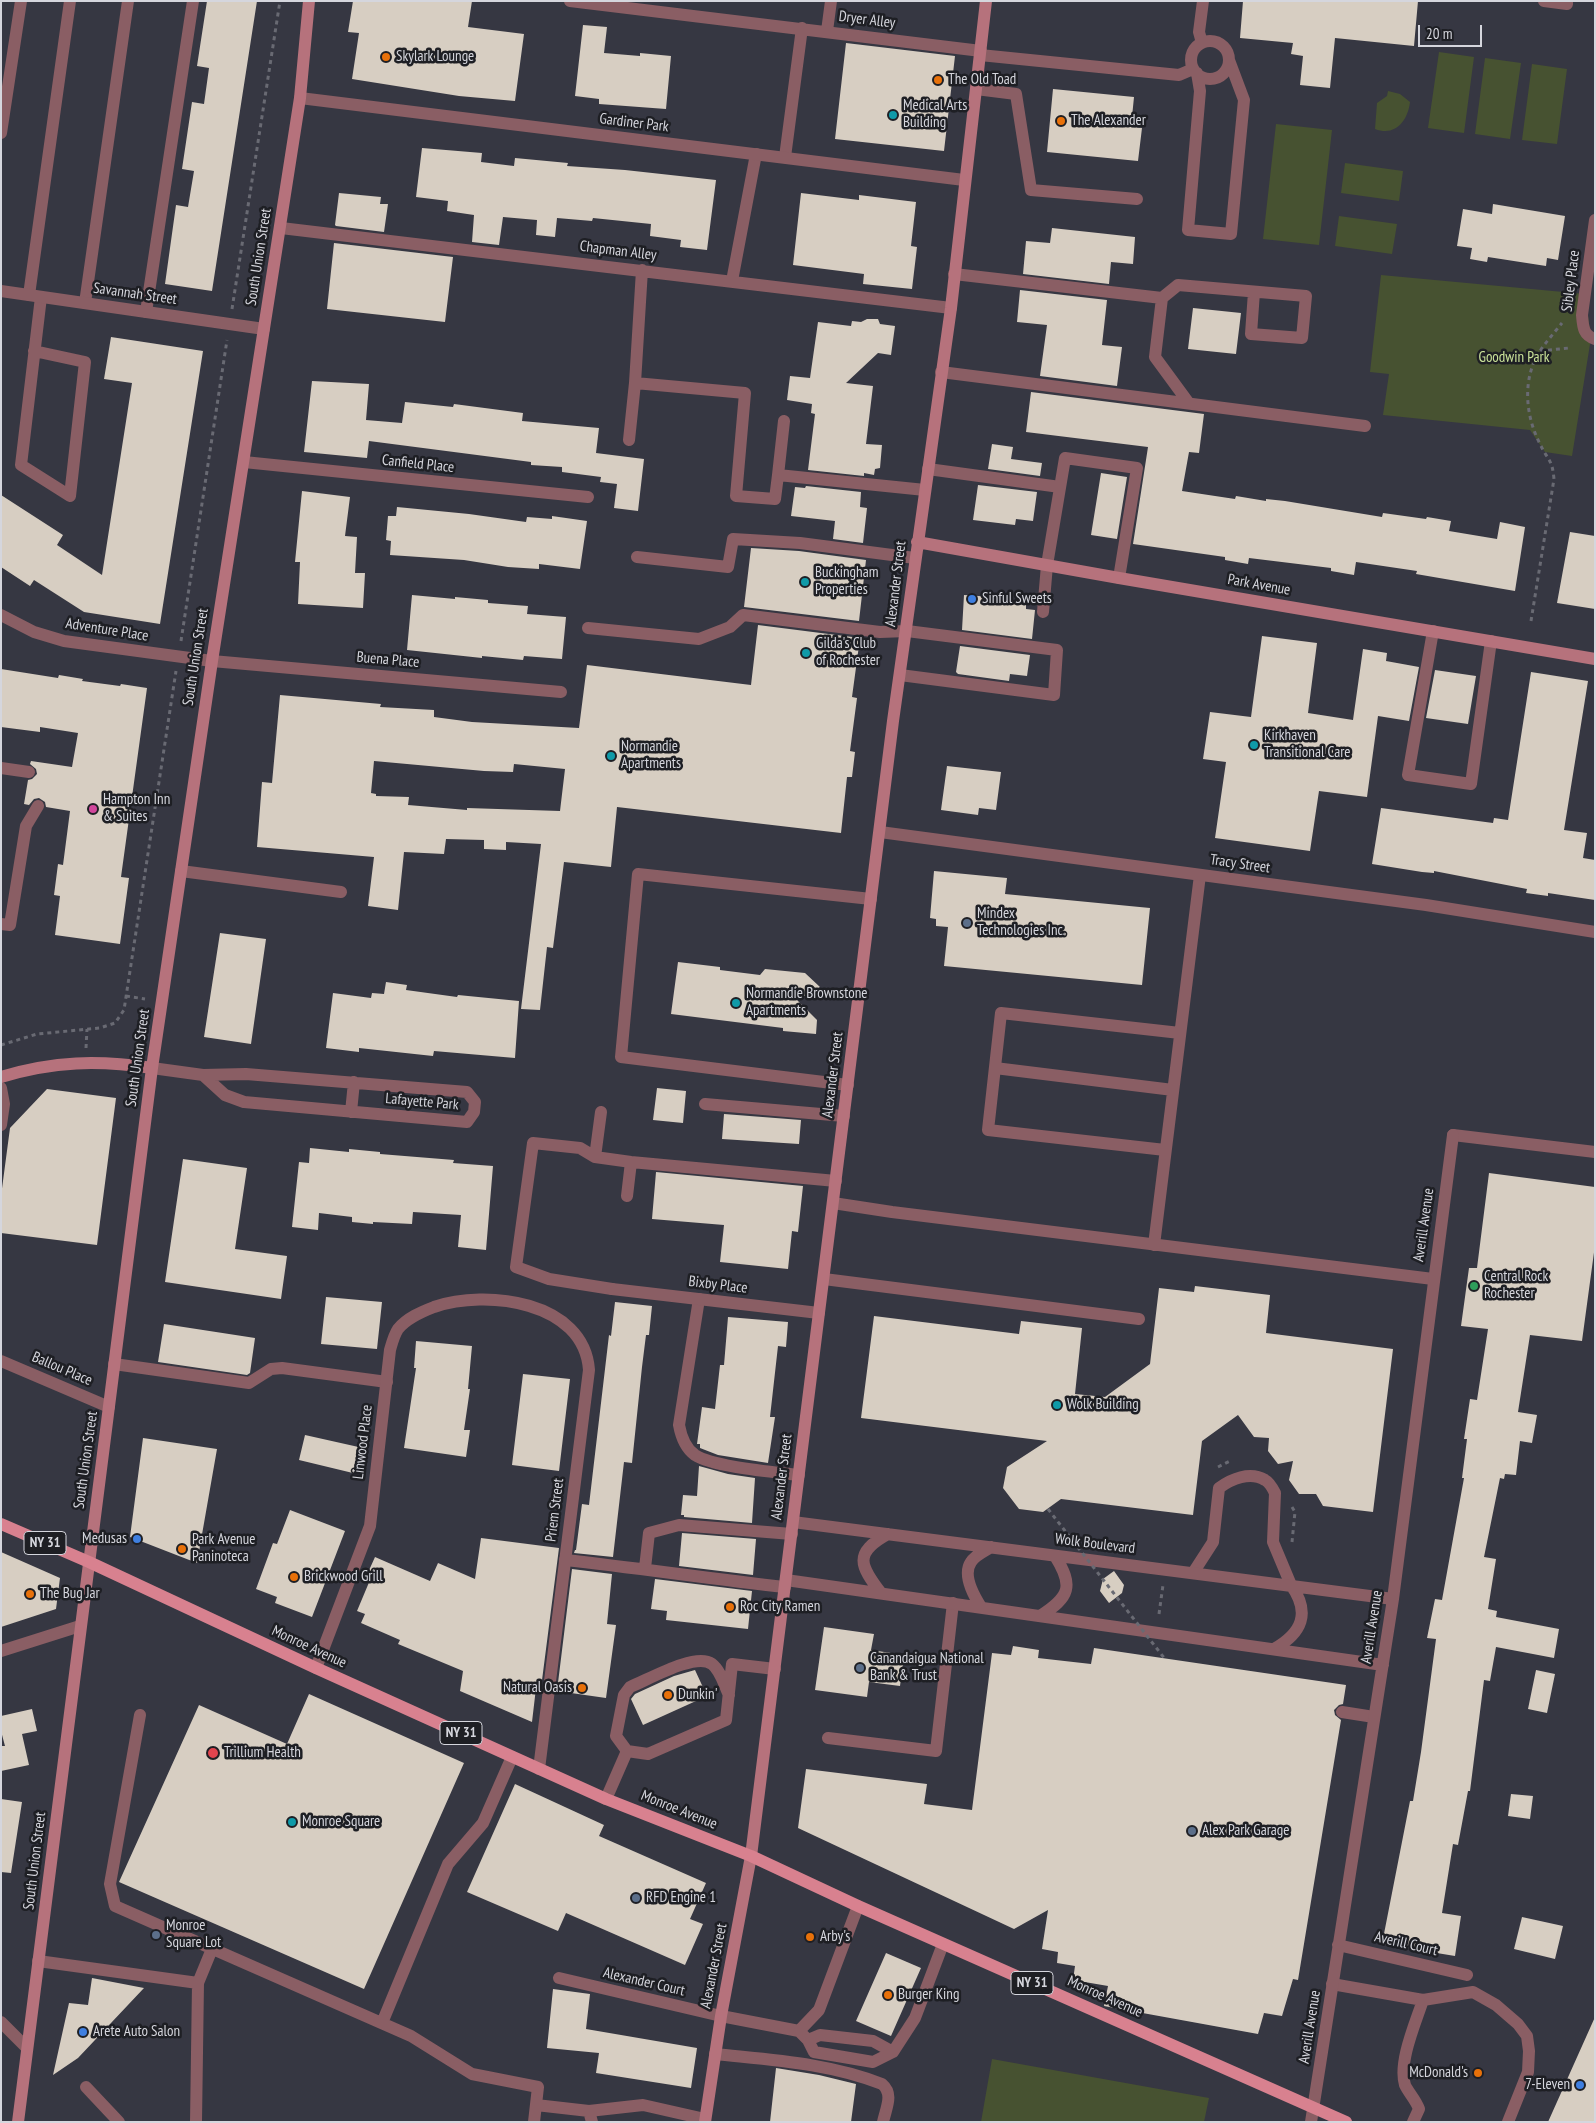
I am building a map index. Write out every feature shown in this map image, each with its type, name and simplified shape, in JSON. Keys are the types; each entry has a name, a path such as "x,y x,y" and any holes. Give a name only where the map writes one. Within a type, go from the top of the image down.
{"main road":[{"name":"Monroe Avenue","path":"1,1524 89,1562 316,1668 606,1799 751,1856 858,1906 1346,2122"}],"street":[{"path":"1,133 21,1"},
{"path":"34,351 85,362 70,496 21,465 34,351 34,296 70,1"},
{"path":"85,303 128,1"},
{"path":"146,312 193,1"},
{"name":"South Union Street","path":"18,2122 152,1068 212,661 281,228 300,98 309,1"},
{"name":"Dryer Alley","path":"570,1 643,6 675,14 827,31 980,53 1179,75 1195,71"},
{"path":"827,31 831,1"},
{"name":"Alexander Street","path":"705,2120 721,2016 751,1856 900,674 951,308 964,180 986,1"},
{"path":"1202,43 1199,32 1203,1"},
{"path":"1544,1 1567,4 1567,1"},
{"path":"785,157 802,28"},
{"path":"1210,41 1222,45 1226,49 1229,60 1244,100 1231,234 1188,230 1200,91 1192,56 1194,50 1202,43 1210,41"},
{"path":"1195,71 1203,77 1215,78 1225,71 1229,60"},
{"path":"976,89 1016,94 1031,190 1137,199"},
{"name":"Gardiner Park","path":"300,98 964,180"},
{"path":"732,281 756,154"},
{"name":"Sibley Place","path":"1595,220 1582,315 1583,329 1588,336 1595,339"},
{"name":"Chapman Alley","path":"281,228 951,308"},
{"path":"629,440 635,383 642,270"},
{"path":"954,274 1162,298"},
{"path":"1188,402 1155,357 1162,298 1178,285 1306,296 1302,338 1251,334 1254,292"},
{"name":"Savannah Street","path":"1,291 264,329"},
{"path":"941,372 1365,426"},
{"path":"635,383 745,393 736,496 776,499 784,420"},
{"path":"1043,612 1047,565 1065,458 1138,468 1119,578"},
{"name":"Canfield Place","path":"244,462 588,497"},
{"path":"928,469 1060,487"},
{"path":"778,474 925,490"},
{"path":"637,557 728,567 733,539 800,543 915,558"},
{"name":"Park Avenue","path":"918,542 1595,659"},
{"name":"Adventure Place","path":"1,615 34,632 64,642 212,661"},
{"path":"588,628 699,639 730,627 743,615 880,632 906,631 1057,650 1054,695 900,674"},
{"path":"1433,631 1408,775 1471,784 1491,641"},
{"name":"Buena Place","path":"212,661 561,692"},
{"path":"1,768 29,772"},
{"path":"1,924 10,925 26,826 38,806"},
{"name":"Tracy Street","path":"880,832 1426,905 1595,932"},
{"path":"181,871 340,892"},
{"path":"848,1085 621,1057 638,874 871,899"},
{"path":"1154,1245 1200,875"},
{"path":"1165,1150 988,1130 1000,1013 1180,1033"},
{"path":"1,1077 45,1065 65,1063 122,1063 203,1075"},
{"path":"995,1068 1173,1090"},
{"name":"Lafayette Park","path":"246,1074 467,1092 475,1102 474,1112 467,1122 244,1102 225,1095 203,1075 246,1074"},
{"path":"351,1112 354,1082"},
{"path":"1,1088 4,1104 1,1125"},
{"path":"705,1104 844,1116"},
{"path":"601,1112 596,1157 836,1181"},
{"name":"Averill Avenue","path":"1311,2122 1393,1599 1453,1135 1595,1152"},
{"name":"Bixby Place","path":"596,1157 580,1148 533,1142 516,1267 549,1279 612,1289 819,1313"},
{"path":"627,1196 631,1162"},
{"path":"833,1203 1433,1279"},
{"path":"824,1279 1139,1319"},
{"name":"Linwood Place","path":"316,1668 370,1526 393,1339 399,1328 408,1319 423,1311 464,1300 489,1299 508,1301"},
{"path":"699,1299 679,1425 682,1439 694,1454 710,1462 799,1475"},
{"name":"Priem Street","path":"508,1301 525,1304 545,1312 562,1322 577,1336 584,1346 589,1370 539,1769"},
{"name":"Ballou Place","path":"1,1361 109,1407"},
{"path":"114,1364 249,1383 271,1369 282,1368 387,1382"},
{"path":"1193,1573 1213,1542 1219,1488 1230,1480 1247,1476 1265,1480 1275,1493 1273,1542 1291,1585 1302,1604 1302,1618 1297,1630 1288,1641 1274,1649"},
{"name":"Wolk Boulevard","path":"646,1568 649,1533 679,1525 792,1528 888,1534 1393,1599"},
{"path":"881,1593 870,1578 863,1563 865,1554 872,1543 888,1534"},
{"path":"981,1608 969,1582 968,1570 971,1562 991,1548"},
{"path":"1040,1616 1057,1605 1068,1583 1065,1572 1055,1556"},
{"path":"565,1560 646,1568 680,1576 786,1583 881,1593 1383,1665"},
{"path":"828,1738 936,1751 953,1604"},
{"path":"1,1651 80,1626"},
{"path":"729,1695 720,1674 711,1664 702,1660 688,1662 630,1688 624,1694 616,1736 627,1751 648,1754 726,1720 729,1695 732,1664 775,1669"},
{"path":"1342,1712 1374,1717"},
{"path":"140,1715 110,1884 115,1906 411,2036 472,2074 538,2087 534,2122"},
{"path":"606,1799 627,1751"},
{"path":"382,2023 448,1864 483,1823 512,1757"},
{"path":"858,1906 819,2010 799,2030 808,2040 814,2052 873,2062 893,2052 915,2018 943,1944"},
{"name":"Averill Court","path":"1338,1945 1467,1975"},
{"path":"196,2122 198,1983 212,1949"},
{"path":"38,1961 198,1983"},
{"name":"Alexander Court","path":"559,1978 721,2016 799,2030"},
{"path":"1332,1984 1424,2000 1473,1992 1496,2005 1518,2024 1527,2036 1529,2052 1528,2072 1508,2122"},
{"path":"1413,2122 1419,2109 1406,2085 1405,2061 1410,2038 1424,2000"},
{"path":"1,2022 27,2048"},
{"path":"808,2040 820,2035 873,2041 893,2052"},
{"path":"715,2054 810,2065 845,2072 882,2084 887,2088 889,2094 883,2122"},
{"path":"86,2088 119,2122"},
{"path":"536,2105 591,2116 643,2105 705,2120"}],"path":[{"path":"232,308 280,1"},
{"path":"1532,621 1554,480 1552,463 1540,444 1531,421 1526,398 1529,375 1540,351 1562,323"},
{"path":"183,624 228,337"},
{"path":"1540,351 1569,348"},
{"path":"1,1045 37,1034 100,1028 115,1023 124,1010 171,706"},
{"path":"1214,1469 1225,1462 1238,1458"},
{"path":"1290,1504 1295,1512 1292,1542 1294,1549"},
{"path":"1048,1508 1165,1660"},
{"path":"1159,1614 1164,1578"}],"green space":[{"path":"1439,52 1474,57 1464,133 1428,128"},
{"path":"1485,58 1521,63 1510,139 1475,134"},
{"path":"1532,64 1567,69 1557,144 1522,140"},
{"path":"1388,91 1400,94 1410,102 1409,109 1404,121 1400,125 1389,131 1382,131 1375,129 1377,103 1387,96"},
{"path":"1276,124 1332,130 1319,245 1263,239"},
{"path":"1345,163 1403,171 1399,201 1341,193"},
{"path":"1339,216 1397,224 1392,254 1335,246"},
{"name":"Goodwin Park","path":"1381,275 1585,294 1591,338 1572,456 1545,452 1530,430 1383,415 1389,374 1370,372"},
{"path":"992,2059 1209,2098 1204,2122 981,2122"}],"building":[{"path":"207,1 257,1 212,291 165,284 176,205 188,207 194,171 182,169 192,102 204,104 209,68 197,66"},
{"path":"353,1 472,1 468,27 524,34 515,101 459,96 352,79 359,33 348,32"},
{"path":"1243,1 1418,1 1414,46 1335,38 1330,88 1300,85 1303,56 1291,54 1293,43 1240,38"},
{"path":"583,25 607,27 604,53 640,56 640,53 671,56 666,109 599,104 599,99 575,96"},
{"name":"Medical Arts Building","path":"846,43 955,56 944,151 835,139"},
{"path":"1053,89 1134,97 1131,127 1142,128 1138,161 1047,152"},
{"path":"422,148 482,153 481,162 514,166 515,158 568,163 567,166 716,180 707,250 680,247 681,240 650,236 651,224 593,218 592,221 557,218 555,237 536,235 537,220 503,217 499,245 472,242 474,215 447,211 448,201 416,197"},
{"path":"339,193 381,197 380,204 388,204 384,232 336,226"},
{"path":"801,193 859,200 859,195 916,202 911,246 917,247 912,289 863,284 864,274 793,265"},
{"path":"1493,204 1565,216 1558,260 1547,258 1546,266 1488,257 1487,262 1470,259 1472,248 1457,246 1463,209 1492,214"},
{"path":"1052,228 1135,237 1133,264 1111,262 1109,284 1023,274 1026,241 1050,243"},
{"path":"334,243 453,257 445,322 327,309"},
{"path":"1020,290 1107,300 1102,345 1122,347 1117,386 1040,376 1047,325 1017,322"},
{"path":"1193,308 1241,313 1236,354 1188,349"},
{"path":"867,319 878,319 880,324 895,326 891,355 878,353 846,383 873,386 866,444 882,445 880,468 875,469 874,475 864,473 864,476 808,470 815,414 811,413 812,404 787,400 790,376 810,378 818,322 851,326 852,321 861,322"},
{"path":"111,337 203,351 160,624 84,612 34,580 30,586 1,567 1,495 63,535 57,545 102,575 132,383 104,379"},
{"path":"312,381 369,384 366,420 402,423 405,402 453,407 454,404 523,413 522,421 599,428 596,453 644,459 638,511 614,508 617,484 600,482 601,477 562,472 562,467 531,465 531,462 369,441 367,458 304,452"},
{"path":"1031,392 1204,414 1199,453 1189,452 1182,491 1235,499 1236,496 1266,501 1266,499 1285,501 1382,517 1383,513 1426,519 1427,517 1451,521 1449,531 1497,539 1500,522 1525,527 1515,591 1416,574 1417,571 1356,562 1354,575 1331,571 1331,568 1249,558 1248,564 1225,560 1225,557 1133,544 1148,447 1026,432"},
{"path":"992,444 1013,447 1011,459 1042,463 1040,476 988,469"},
{"path":"1101,473 1127,477 1117,539 1091,535"},
{"path":"978,485 1037,492 1033,521 1016,519 1015,525 973,520"},
{"path":"806,486 861,492 860,507 867,508 863,543 833,539 835,521 791,516 795,487 805,488"},
{"path":"302,491 350,497 345,536 357,537 355,573 365,573 363,608 298,604 300,562 295,562"},
{"path":"397,507 526,522 527,517 552,519 552,516 587,521 580,569 539,564 539,569 508,567 464,560 390,555 391,541 386,540 388,516 396,516"},
{"path":"1570,532 1595,536 1595,609 1557,603"},
{"name":"Buckingham Properties","path":"751,548 799,551 866,560 859,621 744,607"},
{"path":"412,595 488,600 488,603 528,606 527,614 566,617 562,659 524,656 523,660 482,656 482,658 407,650"},
{"path":"964,595 993,597 993,602 1026,605 1026,609 1035,610 1032,639 962,630"},
{"path":"758,625 860,638 852,697 857,698 850,751 855,752 852,777 847,777 841,833 617,807 611,867 564,862 553,948 547,947 540,1010 521,1009 541,844 506,842 506,850 484,849 484,840 446,839 444,854 404,852 398,910 368,906 374,857 257,847 262,782 272,783 280,695 381,704 380,707 434,710 434,717 472,722 579,728 587,665 751,685","holes":["374,761 513,772 514,764 565,769 560,811 467,808 467,810 408,805 409,797 376,796 376,794 371,793"]},
{"name":"Kirkhaven Transitional Care","path":"1262,636 1317,643 1308,713 1353,720 1363,649 1387,653 1386,661 1419,667 1409,721 1378,716 1367,797 1319,791 1310,851 1215,838 1226,762 1203,759 1210,712 1251,717"},
{"path":"960,646 1030,655 1027,676 1010,674 1009,681 958,674 956,672"},
{"name":"Hampton Inn & Suites","path":"1,669 58,678 59,675 83,679 82,681 147,688 121,877 129,878 120,944 55,935 60,896 54,895 58,864 63,865 70,811 46,807 45,802 39,798 34,799 29,805 24,804 28,780 37,774 36,769 30,764 31,761 72,767 78,733 40,727 40,732 1,727"},
{"path":"1435,670 1476,676 1468,724 1426,718"},
{"path":"1531,672 1588,681 1564,830 1587,833 1583,858 1595,860 1595,900 1548,893 1548,896 1526,893 1527,889 1434,871 1434,873 1422,872 1372,864 1381,808 1493,823 1494,818 1508,820"},
{"path":"947,766 1001,772 996,810 979,808 978,815 941,810"},
{"path":"934,871 1007,878 1005,894 1150,908 1142,985 944,966 948,927 936,926 936,919 930,918"},
{"path":"220,933 266,939 251,1044 204,1037"},
{"name":"Normandie Brownstone Apartments","path":"678,962 720,967 720,970 760,975 765,969 805,973 820,987 797,1000 817,1020 816,1034 783,1031 783,1028 671,1014"},
{"path":"386,982 407,985 406,990 457,997 458,995 519,1001 515,1058 434,1051 433,1056 359,1048 359,1052 326,1048 333,993 371,998 372,993 384,994"},
{"path":"657,1088 686,1091 683,1123 653,1120"},
{"path":"47,1089 116,1098 97,1245 1,1233 1,1196 10,1128"},
{"path":"724,1114 801,1120 799,1144 722,1139"},
{"path":"310,1148 349,1152 349,1149 380,1152 380,1154 454,1160 453,1163 493,1166 486,1250 458,1247 461,1215 413,1212 412,1224 373,1222 373,1224 352,1222 352,1217 319,1213 318,1230 292,1227 299,1162 309,1163"},
{"path":"183,1159 247,1168 235,1249 287,1256 281,1299 165,1282"},
{"path":"656,1172 803,1186 798,1232 792,1231 788,1269 720,1262 724,1225 652,1219"},
{"path":"1489,1173 1595,1187 1595,1245 1582,1341 1530,1335 1518,1412 1537,1415 1532,1443 1520,1441 1516,1475 1505,1474 1504,1479 1500,1478 1484,1557 1496,1559 1488,1609 1497,1611 1496,1617 1559,1629 1554,1658 1496,1647 1490,1681 1484,1680 1470,1791 1468,1791 1458,1845 1453,1844 1442,1913 1461,1916 1455,1956 1382,1944 1410,1801 1413,1801 1421,1752 1436,1639 1427,1638 1435,1599 1442,1600 1464,1478 1462,1478 1467,1439 1464,1439 1470,1399 1477,1400 1488,1329 1461,1326 1469,1268 1477,1268"},
{"path":"1195,1286 1270,1295 1266,1333 1393,1349 1373,1512 1323,1506 1316,1494 1299,1494 1289,1480 1293,1461 1278,1464 1268,1451 1269,1438 1254,1437 1238,1415 1202,1441 1193,1515 1061,1499 1043,1512 1019,1509 1003,1488 1007,1467 1047,1441 861,1418 874,1316 1019,1334 1021,1321 1082,1328 1075,1394 1105,1397 1150,1364 1159,1288 1194,1292"},
{"path":"326,1297 382,1302 377,1349 321,1344"},
{"path":"615,1302 652,1306 649,1335 646,1335 632,1463 624,1462 613,1557 574,1553 582,1504 589,1505 609,1335 611,1336"},
{"path":"728,1317 788,1322 786,1347 778,1346 770,1417 775,1417 768,1463 718,1455 700,1448 700,1444 697,1444 702,1407 715,1409 720,1365 724,1365"},
{"path":"164,1324 255,1338 250,1373 247,1375 158,1362"},
{"path":"416,1341 472,1346 468,1389 470,1389 464,1430 470,1430 466,1457 404,1448 416,1368 414,1368"},
{"path":"523,1374 570,1379 559,1471 512,1465"},
{"path":"305,1435 363,1448 357,1474 299,1460"},
{"path":"143,1438 217,1449 197,1563 130,1537"},
{"path":"699,1466 728,1474 755,1478 752,1523 684,1517 684,1515 681,1515 683,1495 697,1496"},
{"path":"290,1510 345,1531 312,1617 275,1603 277,1597 256,1589 273,1543 277,1544"},
{"path":"682,1533 756,1539 753,1575 679,1566"},
{"path":"481,1538 559,1548 541,1688 536,1688 532,1722 460,1691 463,1671 398,1644 400,1640 361,1623 365,1614 357,1611 370,1580 366,1577 375,1557 430,1581 438,1563 475,1579"},
{"name":"The Bug Jar","path":"1,1552 60,1578 56,1609 1,1627"},
{"path":"572,1569 612,1574 607,1624 616,1625 606,1698 557,1691"},
{"path":"1114,1571 1124,1585 1122,1593 1109,1603 1100,1591 1103,1579"},
{"path":"655,1579 752,1591 748,1629 666,1620 667,1611 651,1609"},
{"name":"Canandaigua National Bank & Trust","path":"824,1627 874,1634 871,1650 904,1655 900,1686 869,1682 867,1697 815,1690"},
{"name":"Alex Park Garage","path":"1013,1646 1039,1650 1038,1658 1091,1664 1094,1648 1346,1685 1343,1704 1334,1710 1335,1715 1341,1720 1298,1980 1293,1979 1282,2016 1264,2013 1258,2034 1104,2006 1108,1986 1073,1980 1075,1966 1057,1963 1058,1952 1042,1949 1048,1910 1014,1929 798,1828 806,1769 927,1784 924,1804 972,1810 992,1653 1011,1655"},
{"name":"Dunkin'","path":"695,1670 707,1696 643,1725 631,1699 635,1694 674,1676"},
{"path":"1536,1670 1555,1674 1547,1713 1528,1709"},
{"name":"Monroe Square","path":"309,1694 464,1763 364,1989 119,1882 199,1705 287,1744"},
{"path":"32,1709 37,1731 22,1734 29,1765 1,1771 1,1746 5,1746 1,1731 1,1716"},
{"path":"515,1784 604,1825 599,1836 706,1883 690,1919 703,1924 685,1965 566,1913 558,1931 467,1892"},
{"path":"1511,1794 1533,1796 1530,1819 1508,1816"},
{"path":"1,1799 22,1802 11,1873 1,1872"},
{"path":"1522,1917 1563,1926 1555,1959 1514,1949"},
{"path":"886,1953 921,1968 891,2036 856,2021"},
{"name":"Arete Auto Salon","path":"92,1978 144,1988 78,2058 53,2075 69,2003 88,2005"},
{"path":"553,1989 590,1994 586,2029 697,2048 691,2088 596,2073 599,2053 547,2048"},
{"name":"7-Eleven","path":"1595,2017 1595,2122 1548,2122"},
{"path":"776,2068 819,2075 856,2084 851,2122 770,2122"}],"place":[{"name":"Skylark Lounge","path":"386,57"},
{"name":"The Old Toad","path":"938,80"},
{"name":"Medical Arts Building","path":"893,115"},
{"name":"The Alexander","path":"1061,121"},
{"name":"Buckingham Properties","path":"805,582"},
{"name":"Sinful Sweets","path":"972,599"},
{"name":"Gilda's Club of Rochester","path":"806,653"},
{"name":"Kirkhaven Transitional Care","path":"1254,745"},
{"name":"Normandie Apartments","path":"611,756"},
{"name":"Hampton Inn & Suites","path":"93,809"},
{"name":"Mindex Technologies Inc.","path":"967,923"},
{"name":"Normandie Brownstone Apartments","path":"736,1003"},
{"name":"Central Rock Rochester","path":"1474,1286"},
{"name":"Wolk Building","path":"1057,1405"},
{"name":"Medusas","path":"137,1539"},
{"name":"Park Avenue Paninoteca","path":"182,1549"},
{"name":"Brickwood Grill","path":"294,1577"},
{"name":"The Bug Jar","path":"30,1594"},
{"name":"Roc City Ramen","path":"730,1607"},
{"name":"Canandaigua National Bank & Trust","path":"860,1668"},
{"name":"Natural Oasis","path":"582,1688"},
{"name":"Dunkin'","path":"668,1695"},
{"name":"Trillium Health","path":"213,1753"},
{"name":"Monroe Square","path":"292,1822"},
{"name":"Alex Park Garage","path":"1192,1831"},
{"name":"RFD Engine 1","path":"636,1898"},
{"name":"Monroe Square Lot","path":"156,1935"},
{"name":"Arby's","path":"810,1937"},
{"name":"Burger King","path":"888,1995"},
{"name":"Arete Auto Salon","path":"83,2032"},
{"name":"McDonald's","path":"1478,2073"},
{"name":"7-Eleven","path":"1580,2085"}]}
